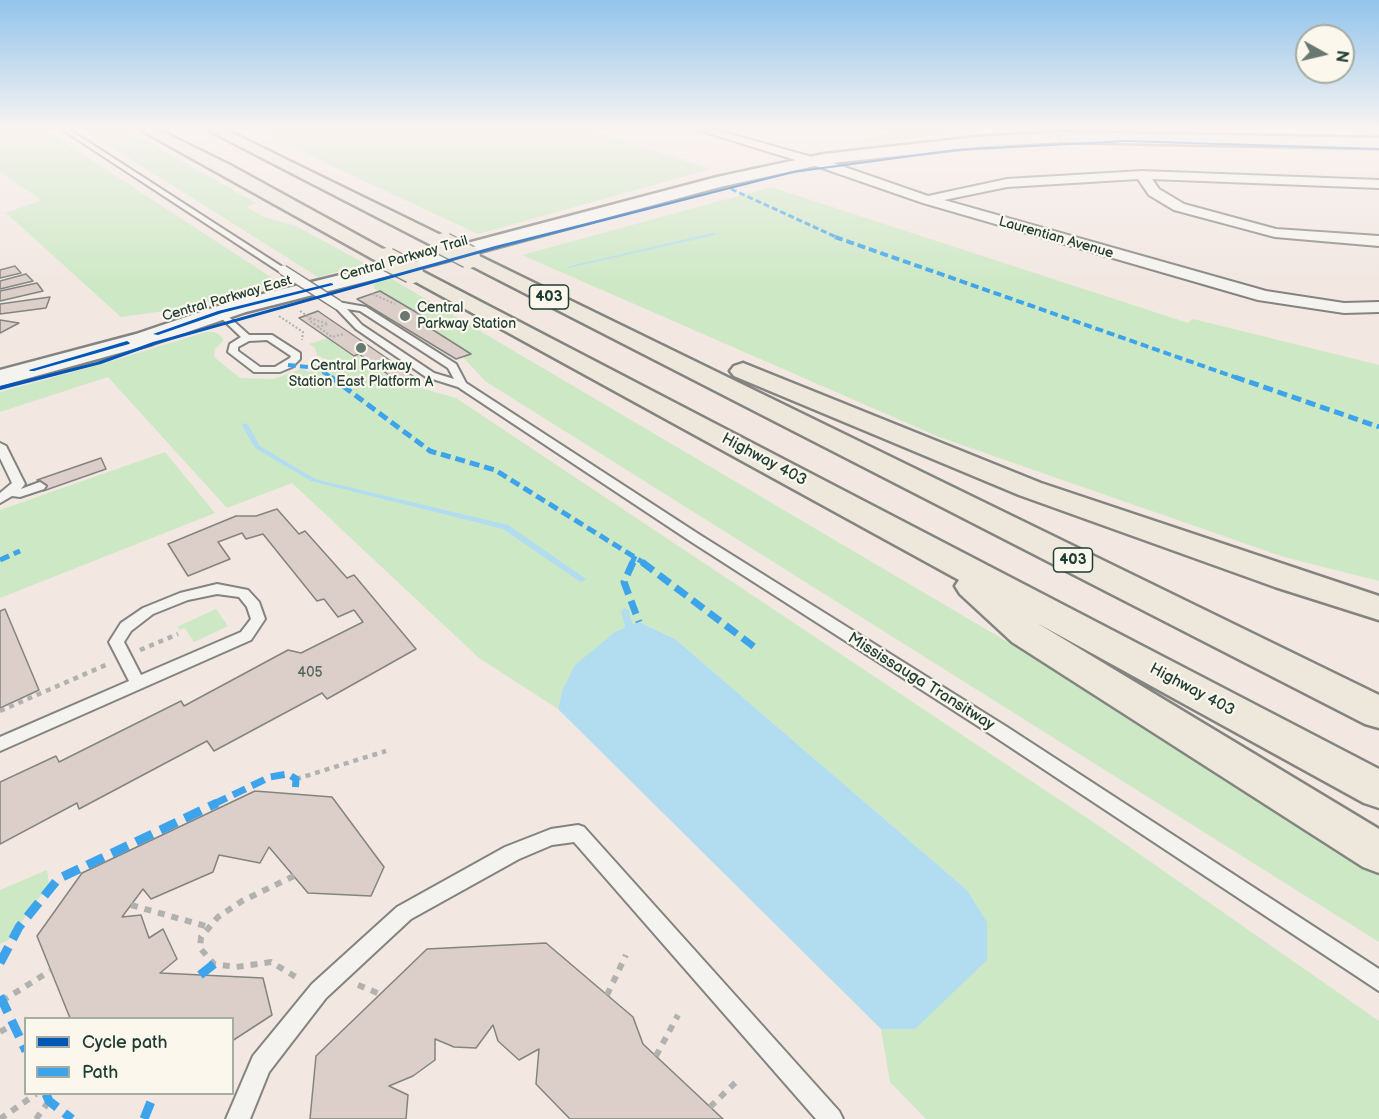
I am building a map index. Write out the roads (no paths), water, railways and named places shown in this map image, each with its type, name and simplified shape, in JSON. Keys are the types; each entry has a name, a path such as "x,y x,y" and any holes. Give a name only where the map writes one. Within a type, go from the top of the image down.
{"highway":[{"name":"Highway 403","path":"249,182 387,259 1379,790"},
{"name":"403","path":"320,182 1379,712"},
{"path":"629,337 694,351 918,445 1052,497 1287,579 1379,608"},
{"path":"931,549 1025,633 1379,853"}],"street":[{"name":"Central Parkway East","path":"0,363 129,329 225,318 716,182"},
{"name":"Laurentian Avenue","path":"875,182 928,200 1264,296 1344,308 1379,307"},
{"path":"928,200 1020,182"},
{"path":"1147,182 1154,192 1179,207 1275,233 1379,241"},
{"path":"1332,182 1379,184"},
{"name":"Central Parkway East","path":"0,378 144,339 190,321"}],"lane":[{"name":"Mississauga Transitway","path":"147,182 338,305 359,327 430,375 462,385 705,544 1001,732 1379,981"},
{"name":"Mississauga Transitway","path":"338,305 363,309 452,366 462,385"},
{"path":"225,318 247,338 268,338 296,356 296,359 276,370 258,370 233,352 233,346 247,338"},
{"path":"0,446 19,484 5,496"},
{"path":"5,496 40,486"},
{"path":"0,744 246,636 258,619 254,605 243,593 217,589 185,596 148,611 126,627 116,642 137,682"},
{"path":"238,1119 261,1064 319,992 404,913 512,854 551,837 578,833 831,1119"}],"water":[{"path":"639,622 675,639 967,890 987,922 987,960 915,1029 881,1029 558,709 562,691 575,665 615,632"}],"waterway":[{"path":"568,267 713,234"},
{"path":"245,425 257,447 313,480 505,527 582,579"},
{"path":"625,611 631,634"}],"place":[{"name":"Central Parkway Station","path":"405,316"},
{"name":"Central Parkway Station East Platform A","path":"361,348"}]}
